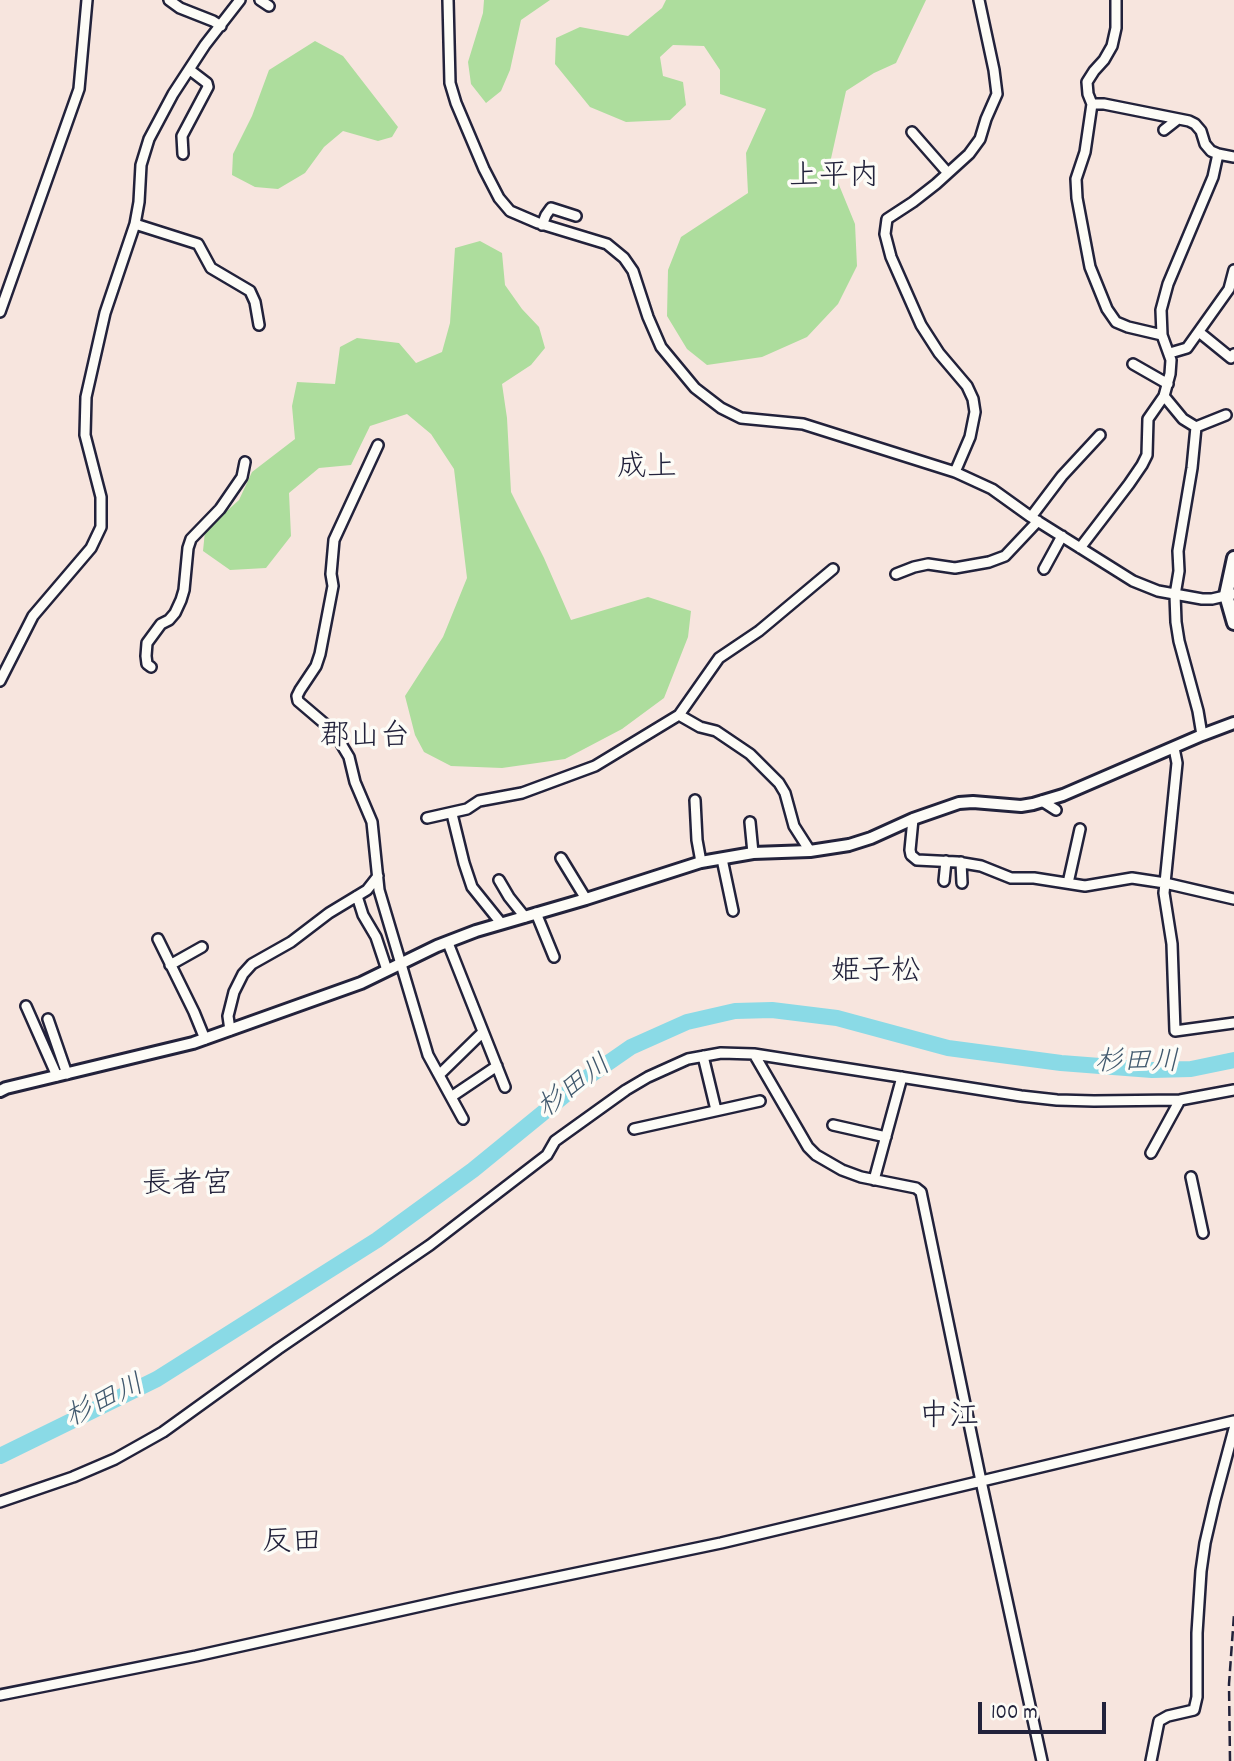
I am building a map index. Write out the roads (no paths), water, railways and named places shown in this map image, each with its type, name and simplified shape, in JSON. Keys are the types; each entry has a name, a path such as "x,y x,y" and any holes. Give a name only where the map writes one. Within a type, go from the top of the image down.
{"main road":[{"path":"1234,558 1230,594 1234,623"}],"street":[{"path":"0,312 79,89 87,0"},
{"path":"169,0 180,8 221,26"},
{"path":"0,681 33,616 91,548 101,527 101,497 85,435 86,397 105,313 135,224 141,165 149,139 173,93 240,0"},
{"path":"260,0 269,6"},
{"path":"448,0 450,83 484,169 499,198 510,211 542,225 607,244 624,258 633,271 661,347 695,388 720,408 741,418 803,424 955,472 992,489 1034,519 1133,581 1158,591 1202,599 1230,594"},
{"path":"955,472 970,437 975,412 973,399 967,386 939,353 921,325 891,257 885,234 887,219 913,202 969,154 980,139 996,94 994,70 979,0"},
{"path":"1116,0 1116,28 1112,46 1087,82 1092,104 1085,152 1076,179 1077,198 1090,267 1107,309 1116,322 1162,335"},
{"path":"183,154 182,136 208,87 207,83 190,70"},
{"path":"1092,104 1189,121 1201,131 1205,144 1211,151 1234,157"},
{"path":"1164,130 1178,119"},
{"path":"912,132 947,172"},
{"path":"1080,548 1142,465 1148,449 1148,419 1164,396 1171,374 1170,353 1162,335 1161,310 1168,284 1213,177 1218,154"},
{"path":"542,225 551,208 576,216"},
{"path":"135,224 198,244 211,268 250,291 259,325"},
{"path":"1170,353 1187,348 1229,289 1234,270"},
{"path":"1199,332 1231,358 1234,354"},
{"path":"1133,364 1168,384"},
{"path":"1164,396 1183,419 1196,427"},
{"path":"1196,427 1226,415"},
{"path":"1196,427 1178,551 1179,571 1175,595 1179,641 1202,735"},
{"path":"896,574 928,564 955,568 989,562 1005,556 1034,519 1062,476 1100,435"},
{"path":"378,444 334,540 331,574 333,586 320,654 316,666 297,696 298,701 337,737 349,757 355,782 372,822 379,890 428,1055 463,1119"},
{"path":"151,667 146,656 147,643 161,624 169,620 181,600 191,540 220,509 243,477 244,462"},
{"path":"1044,569 1062,536"},
{"path":"427,818 452,814 479,801 522,793 594,765 679,715 719,658 759,631 832,569"},
{"path":"679,715 701,727 716,731 750,754 779,783 785,793 794,826 810,851"},
{"path":"0,1091 205,1039 361,983 476,931 701,862 753,853 810,851 849,845 958,803 1021,806 1042,802 1234,723"},
{"path":"1174,748 1177,763 1164,892 1174,971 1175,1031 1234,1023"},
{"path":"695,800 701,862"},
{"path":"1042,802 1056,810"},
{"path":"452,814 472,887 501,923"},
{"path":"913,819 911,855 918,860 961,862 981,866 1005,877 1034,878 1085,886 1132,878 1234,899"},
{"path":"750,822 753,853"},
{"path":"1068,883 1080,829"},
{"path":"561,858 586,899"},
{"path":"722,859 733,911"},
{"path":"944,881 946,861"},
{"path":"961,862 962,883"},
{"path":"230,1030 228,1016 234,992 243,974 252,964 291,942 329,913 367,890 378,876"},
{"path":"499,880 509,897 530,915 554,957"},
{"path":"356,896 376,937 387,970"},
{"path":"158,939 205,1039"},
{"path":"448,943 505,1087"},
{"path":"170,965 202,947"},
{"path":"26,1006 62,1075"},
{"path":"48,1019 62,1075"},
{"path":"439,1075 483,1032"},
{"path":"0,1502 116,1459 163,1432 430,1245 547,1155 555,1142 617,1096 648,1077 688,1059 721,1053 754,1054 1057,1100 1180,1100 1234,1090"},
{"path":"754,1054 808,1147 816,1155 861,1177 916,1188 921,1192 1042,1761"},
{"path":"704,1056 716,1110"},
{"path":"451,1097 497,1066"},
{"path":"874,1180 902,1077"},
{"path":"1151,1153 1180,1100"},
{"path":"634,1129 761,1101"},
{"path":"833,1125 886,1137"},
{"path":"1191,1177 1203,1233"},
{"path":"0,1695 196,1656 721,1543 1234,1421"},
{"path":"1151,1761 1159,1721 1194,1710 1197,1697 1201,1572 1234,1429"}],"waterway":[{"name":"杉田川","path":"0,1456 157,1379 377,1240 473,1170 582,1081 631,1047 687,1022 735,1011 772,1010 837,1018 948,1048 1061,1063 1152,1070 1191,1069 1234,1060"}],"railway":[{"path":"1230,1761 1229,1684 1234,1615"}],"district":[{"name":"上平内","path":"834,180"},
{"name":"成上","path":"647,471"},
{"name":"郡山台","path":"365,740"},
{"name":"姫子松","path":"876,975"},
{"name":"長者宮","path":"187,1188"},
{"name":"中江","path":"949,1420"},
{"name":"反田","path":"292,1546"}]}
